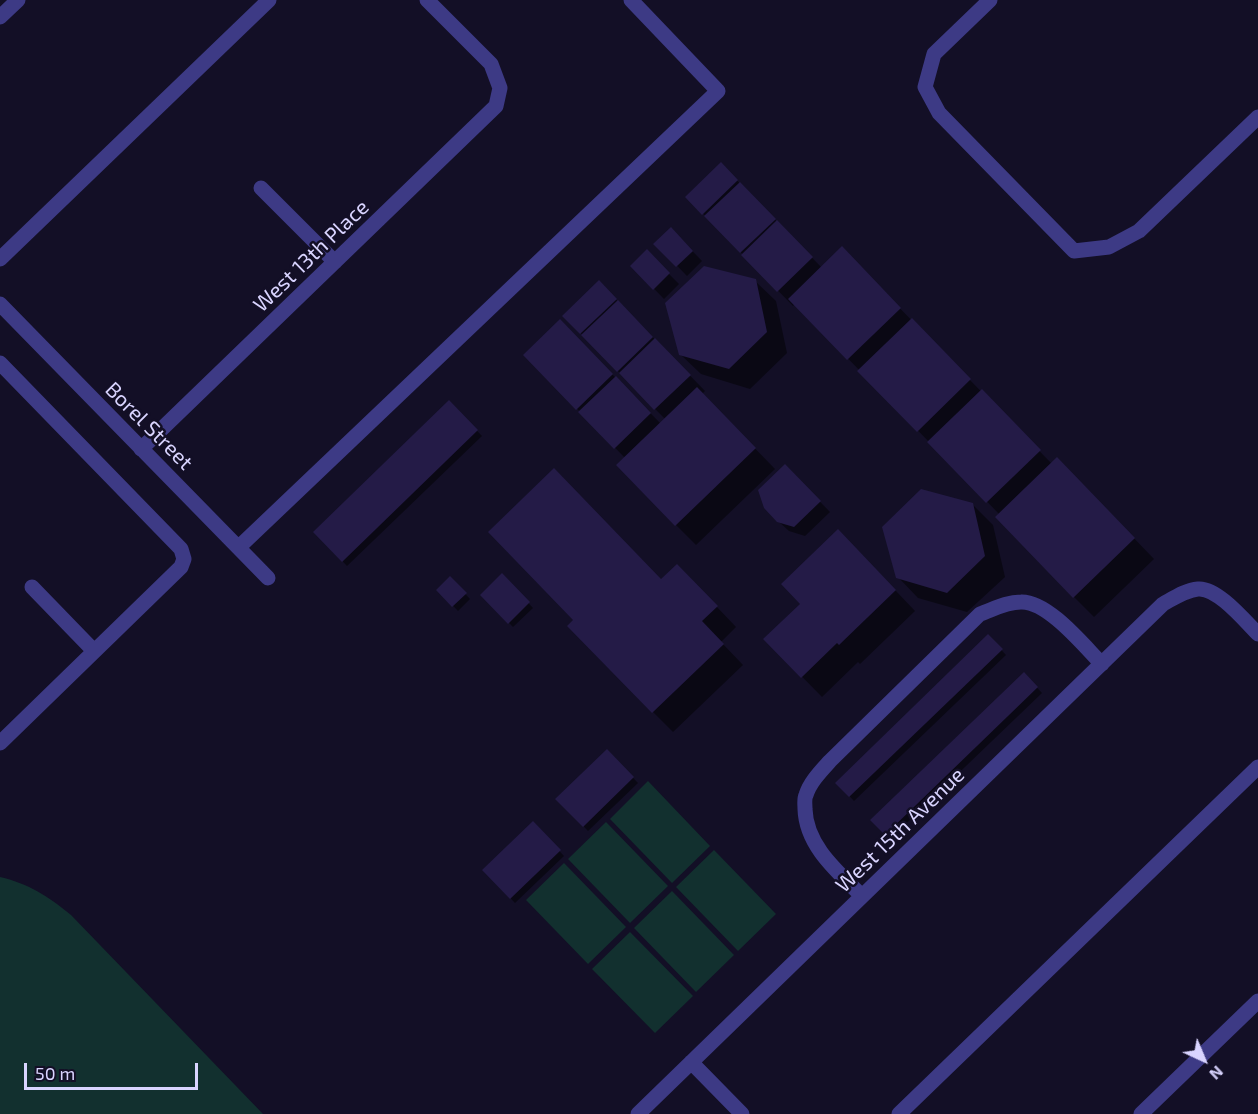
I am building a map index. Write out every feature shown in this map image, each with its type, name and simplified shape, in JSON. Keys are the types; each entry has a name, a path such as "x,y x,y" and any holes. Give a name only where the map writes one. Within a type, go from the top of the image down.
{"street":[{"path":"0,17 18,0"},
{"path":"0,259 269,0"},
{"name":"West 13th Place","path":"141,449 496,106 500,88 491,64 427,0"},
{"path":"239,547 718,92 632,0"},
{"path":"990,0 934,54 925,87 939,113 1074,250 1109,247 1138,231 1258,117"},
{"path":"261,188 335,262"},
{"name":"Borel Street","path":"0,304 268,578"},
{"path":"0,363 182,549 184,559 181,567 0,742"},
{"path":"32,587 94,651"},
{"name":"West 15th Avenue","path":"638,1114 1163,604 1180,594 1200,588 1216,594 1258,634"},
{"path":"862,896 821,852 813,839 806,822 805,796 814,779 830,761 981,614 1004,604 1023,602 1045,609 1102,664"},
{"path":"899,1114 1258,767"},
{"path":"1141,1114 1258,1001"},
{"path":"691,1062 742,1114"}],"green space":[{"path":"648,781 710,846 672,883 610,819"},
{"path":"606,822 668,886 630,923 568,859"},
{"path":"714,850 776,914 738,951 676,887"},
{"path":"564,863 626,927 588,964 526,900"},
{"path":"0,877 38,891 71,915 263,1114 0,1114"},
{"path":"672,891 734,955 696,992 634,928"},
{"path":"630,932 693,996 655,1033 592,969"}],"building":[{"path":"721,162 738,180 702,215 685,197"},
{"path":"740,182 776,219 740,253 704,216"},
{"path":"777,220 813,257 777,292 741,255"},
{"path":"671,227 693,251 676,267 653,244"},
{"path":"842,246 901,308 847,360 788,299"},
{"path":"647,249 670,273 653,290 630,266"},
{"path":"704,266 756,279 767,332 729,369 679,355 665,303"},
{"path":"599,280 617,299 580,334 562,316"},
{"path":"618,300 653,337 617,372 581,335"},
{"path":"912,318 971,379 917,432 857,371"},
{"path":"560,319 613,374 576,410 523,355"},
{"path":"655,338 691,375 654,410 619,373"},
{"path":"616,376 651,413 614,449 578,412"},
{"path":"697,387 756,448 675,526 616,465"},
{"path":"982,389 1041,450 986,503 927,442"},
{"path":"449,400 478,430 342,562 313,532"},
{"path":"1057,457 1135,538 1073,598 995,517"},
{"path":"785,464 821,501 794,527 777,522 764,508 758,490"},
{"path":"554,468 661,579 677,564 718,606 702,621 724,644 652,713 567,626 573,620 488,532"},
{"path":"921,489 973,503 985,556 947,593 896,578 882,527"},
{"path":"838,529 896,590 801,678 763,639 800,604 781,584"},
{"path":"502,573 530,602 508,624 480,595"},
{"path":"450,576 467,593 452,607 436,590"},
{"path":"988,634 1003,649 849,797 835,783"},
{"path":"1024,672 1038,687 885,835 870,820"},
{"path":"607,749 634,777 583,827 555,799"},
{"path":"533,821 561,850 510,899 482,870"}]}
